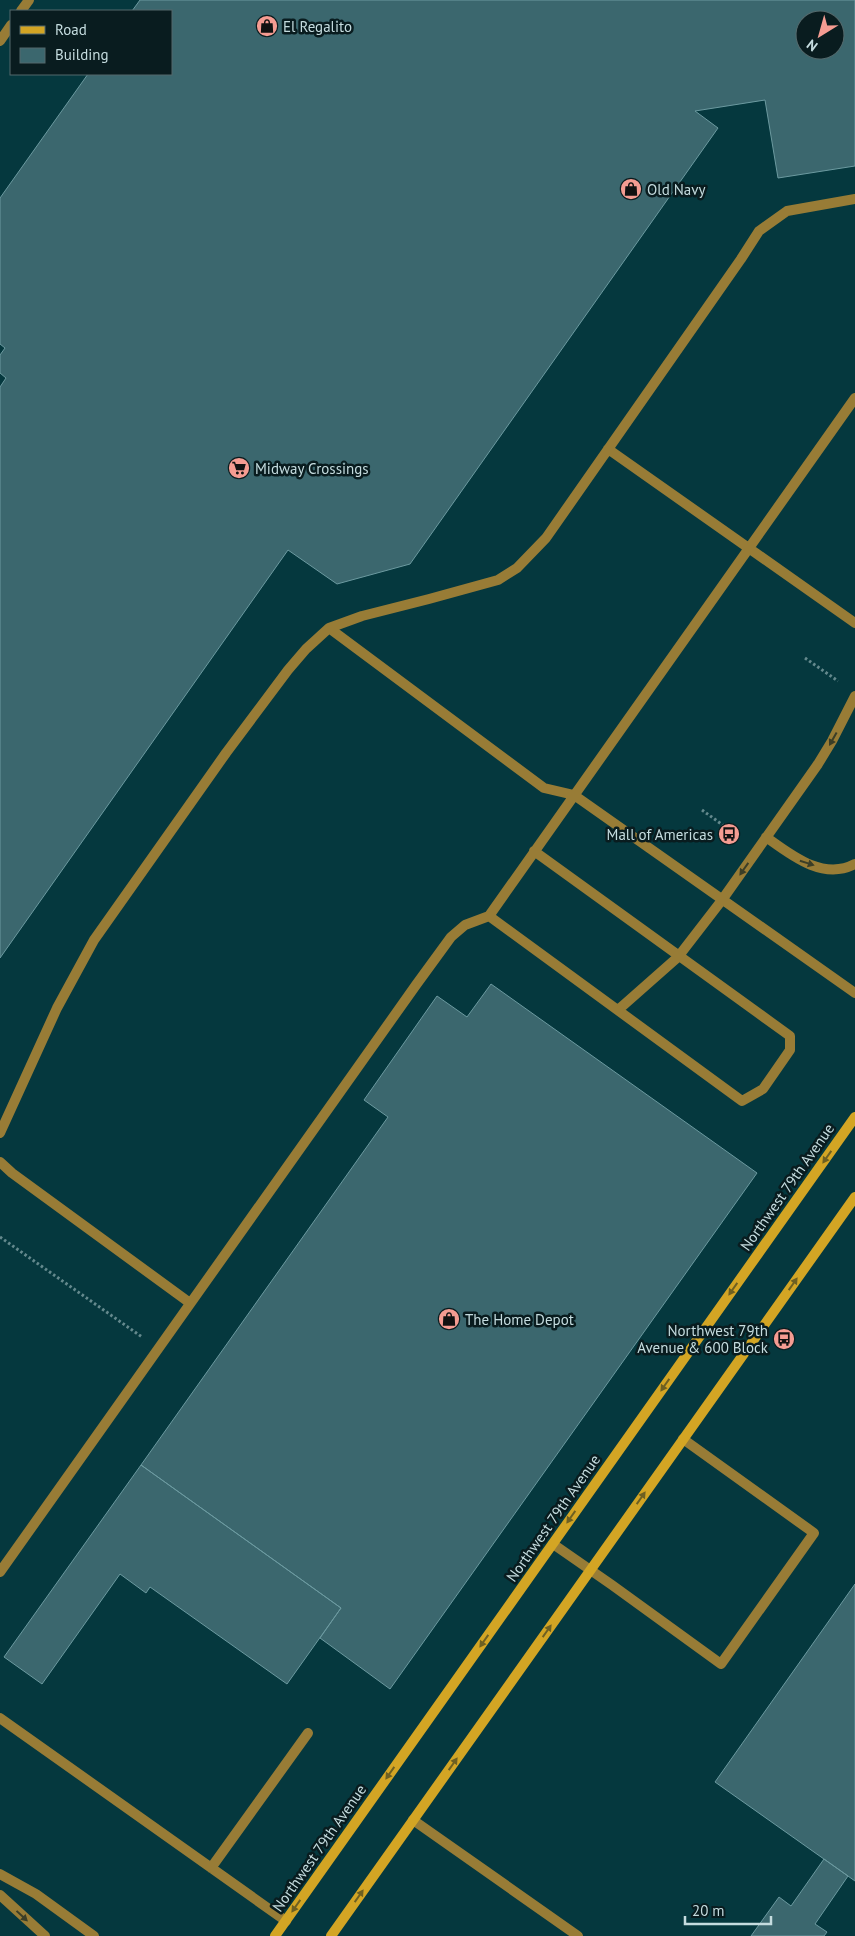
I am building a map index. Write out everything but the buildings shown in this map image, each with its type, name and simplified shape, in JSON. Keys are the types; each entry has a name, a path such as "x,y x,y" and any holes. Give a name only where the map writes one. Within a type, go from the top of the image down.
{"street":[{"path":"0,41 10,26"},
{"path":"0,1133 57,1008 94,940 226,753 282,677 306,649 329,628 362,616 429,600 498,580 517,568 546,538 741,259 758,231 787,211 855,199"},
{"path":"0,1572 451,937 465,925 488,916 661,671 711,604 748,548 855,398"},
{"path":"608,449 855,623"},
{"path":"329,628 544,788 574,795 855,994"},
{"path":"618,1010 678,957 722,900 818,764 855,696"},
{"path":"766,837 798,860 824,869 848,868 855,864"},
{"path":"488,916 742,1101 763,1089 790,1050 790,1036 678,957 534,851"},
{"name":"Northwest 79th Avenue","path":"275,1936 855,1117"},
{"path":"0,1162 12,1173 190,1303"},
{"path":"331,1936 855,1197"},
{"path":"553,1544 721,1664 814,1533 683,1439"},
{"path":"0,1718 286,1921"},
{"path":"211,1868 308,1733"},
{"path":"413,1820 578,1936"},
{"path":"0,1874 36,1894 94,1936"},
{"path":"0,1895 45,1936"}],"path":[{"path":"805,658 838,681"},
{"path":"702,810 731,831"},
{"path":"0,1237 142,1336"}],"place":[{"name":"El Regalito","path":"267,26"},
{"name":"Old Navy","path":"631,189"},
{"name":"Midway Crossings","path":"239,468"},
{"name":"Mall of Americas","path":"729,834"},
{"name":"The Home Depot","path":"449,1319"},
{"name":"Northwest 79th Avenue & 600 Block","path":"784,1339"}]}
